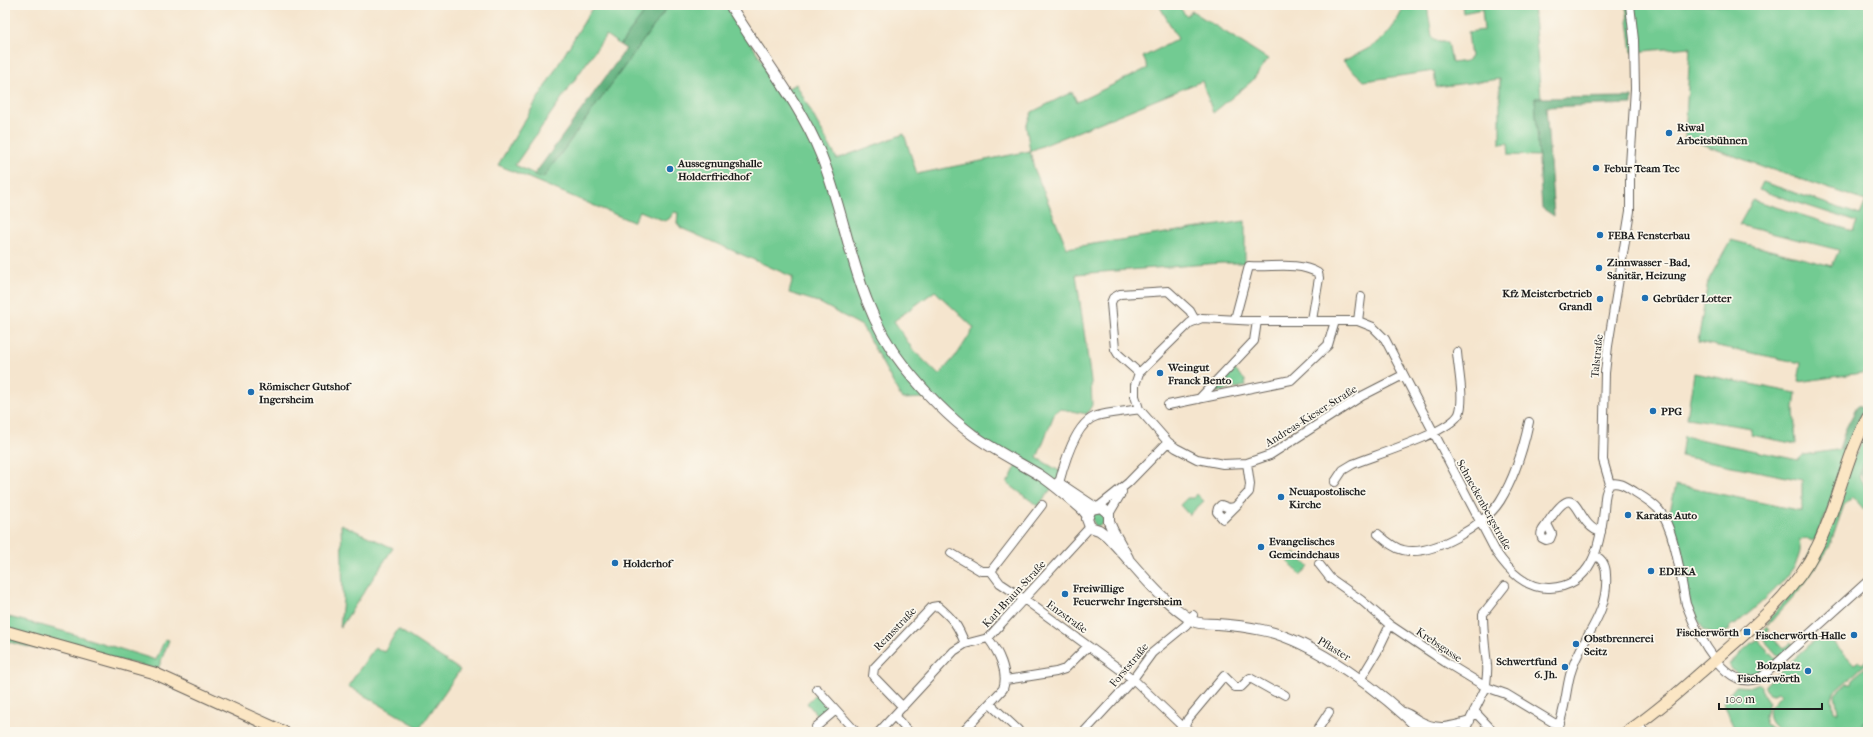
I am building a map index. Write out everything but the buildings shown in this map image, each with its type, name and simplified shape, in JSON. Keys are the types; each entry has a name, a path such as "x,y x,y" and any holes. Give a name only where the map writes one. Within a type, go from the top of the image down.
{"main road":[{"path":"1627,732 1641,728 1747,632 1795,582 1823,535 1855,446 1868,418"},
{"path":"5,631 154,673 284,732"}],"street":[{"path":"730,5 812,137 826,168 850,254 864,293 886,340 902,364 934,401 972,434 1039,475 1059,483 1096,507 1105,509 1128,558"},
{"name":"Talstraße","path":"1610,484 1603,460 1605,373 1630,211 1630,165 1635,89 1631,7"},
{"path":"1236,319 1249,266 1260,266 1301,267 1318,273 1319,278 1312,320"},
{"path":"1195,320 1190,311 1168,291 1120,294 1113,298 1111,303 1115,349 1118,354 1139,373 1190,323 1195,320 1214,318 1358,321 1373,327 1380,332 1403,375"},
{"path":"1358,321 1361,297"},
{"path":"1198,399 1254,341 1257,320"},
{"path":"1168,405 1235,390 1291,380 1328,345 1335,321"},
{"path":"1335,482 1343,470 1353,464 1433,433 1452,422 1458,414 1461,398 1457,352"},
{"name":"Andreas-Kieser-Straße","path":"1139,373 1135,385 1135,396 1139,409 1168,442 1187,454 1208,463 1223,464 1247,464 1270,455 1362,396 1403,375"},
{"name":"Schneckenbergstraße","path":"1403,375 1480,522 1503,562 1520,579 1534,586 1553,588 1570,584 1577,580 1587,570 1595,556 1601,532 1605,494 1610,484"},
{"path":"1059,483 1075,438 1086,420 1097,415 1139,409"},
{"path":"1378,534 1396,548 1404,551 1417,551 1449,541 1480,522 1499,502 1521,458 1529,422"},
{"path":"1095,528 1108,525 1114,504 1128,484 1168,442"},
{"path":"1235,507 1249,492 1250,484 1247,464"},
{"path":"1039,475 1083,510 1087,515 1088,523 1107,536 1128,558"},
{"path":"1610,484 1619,483 1631,489 1656,507 1664,517 1670,530 1690,616 1698,633 1716,660 1724,670 1735,678 1752,680 1758,678 1868,581"},
{"path":"1087,515 1128,484"},
{"path":"1547,524 1559,506 1570,501 1576,506 1590,528 1601,532"},
{"path":"951,553 981,571 991,571 1042,505"},
{"name":"Karl-Braun-Straße","path":"879,732 954,651 965,644 988,638 1024,599 1095,528"},
{"path":"1558,728 1565,708 1570,676 1574,664 1604,606 1607,589 1606,570 1603,561 1595,556"},
{"name":"Pflaster","path":"1128,558 1158,593 1180,611 1191,617 1216,624 1262,630 1294,641 1320,654 1360,680 1398,710 1419,731"},
{"name":"Krebsgasse","path":"1320,564 1330,578 1361,600 1390,625 1451,666 1486,687 1506,694 1554,723 1558,728"},
{"name":"Enzstraße","path":"991,571 1000,583 1133,679 1183,729 1192,732"},
{"path":"1464,732 1486,687 1485,678 1488,667 1484,640 1483,614 1505,586"},
{"name":"Remsstraße","path":"903,706 873,676 874,668 932,607 938,606 952,618 958,627 965,644"},
{"name":"Forststraße","path":"1084,732 1133,679 1152,653 1186,625 1191,617"},
{"path":"1360,680 1377,652 1390,625"},
{"path":"963,732 1003,689 1006,680 999,655 988,638"},
{"path":"1006,680 1056,672 1065,669 1088,646"},
{"path":"1183,729 1224,676 1235,687 1240,687 1250,678 1274,692 1276,690 1285,695"},
{"path":"817,689 856,732"},
{"path":"990,704 1018,730"},
{"path":"816,727 836,710"},
{"path":"1398,710 1440,728 1456,726 1470,720"},
{"path":"1474,711 1494,732"},
{"path":"1316,732 1329,712"},
{"path":"894,716 909,732"}],"green space":[{"path":"594,5 650,5 620,45 606,35 515,165 543,178 669,5 726,5 782,91 796,84 837,159 904,134 917,174 1030,151 1034,168 1067,248 1245,221 1245,263 1221,263 1076,274 1091,381 1092,405 1087,414 1061,409 1055,412 1037,458 1061,472 1059,479 1038,506 1007,483 1016,466 927,398 902,399 862,326 818,302 789,293 793,277 681,228 677,223 678,213 674,212 669,219 665,221 640,211 633,222 498,165","holes":["935,291 974,328 958,353 939,375 913,350 894,321"]},
{"path":"650,5 669,5 543,178 534,175 626,49 620,45"},
{"path":"1159,5 1178,5 1186,16 1192,11 1268,59 1252,81 1213,113 1202,81 1030,151 1026,126 1032,112 1072,92 1077,102 1148,68 1143,57 1178,39"},
{"path":"1405,5 1427,5 1432,37 1439,42 1448,42 1452,63 1466,61 1471,57 1468,32 1484,30 1482,9 1463,13 1462,5 1533,5 1541,98 1535,98 1539,156 1509,155 1508,143 1500,144 1500,79 1436,87 1434,71 1364,81 1343,61 1373,46 1387,34 1393,27"},
{"path":"1626,5 1868,5 1868,372 1798,382 1801,363 1698,342 1708,281 1731,240 1832,266 1839,250 1739,225 1753,200 1853,231 1857,222 1759,190 1763,182 1860,215 1866,201 1770,169 1685,138 1690,47 1632,52"},
{"path":"1632,97 1632,104 1546,107 1554,216 1542,208 1535,98"},
{"path":"1232,367 1245,380 1246,386 1218,392 1214,390 1214,386"},
{"path":"1694,373 1796,393 1794,409 1796,444 1751,435 1752,428 1687,418"},
{"path":"1858,405 1868,409 1849,448 1839,449 1846,428"},
{"path":"1868,428 1868,449 1859,477 1868,491 1868,514 1853,497 1844,505 1829,548 1802,587 1767,626 1770,618 1790,595"},
{"path":"1684,436 1798,460 1803,455 1849,448 1826,514 1815,539 1812,541 1808,539 1799,540 1799,555 1789,574 1762,602 1735,625 1733,624 1729,628 1730,630 1718,635 1704,631 1689,603 1669,515 1676,485 1802,511 1802,480 1681,456"},
{"path":"1868,455 1868,486 1861,475"},
{"path":"1197,494 1204,501 1189,515 1180,505 1187,498 1194,498"},
{"path":"1099,511 1105,516 1105,521 1100,526 1095,526 1091,515"},
{"path":"341,524 393,548 340,628 343,599"},
{"path":"1295,553 1309,567 1300,575 1287,561"},
{"path":"5,616 66,632 156,660 165,639 169,640 158,669 39,643 37,649 5,641"},
{"path":"1766,627 1769,630 1767,632 1783,649 1791,642 1793,645 1780,658 1761,636"},
{"path":"398,629 460,670 420,728 348,686 375,647 384,652"},
{"path":"1824,632 1854,664 1859,661 1862,664 1868,658 1868,662 1834,692 1832,698 1834,712 1838,713 1835,694 1847,683 1851,683 1852,679 1868,665 1868,718 1861,725 1868,720 1868,732 1783,732 1776,728 1769,720 1769,708 1781,695 1778,692 1772,694 1766,690 1765,685"},
{"path":"1757,639 1777,660 1766,669 1752,676 1739,675 1729,664"},
{"path":"1760,684 1762,686 1762,691 1769,701 1765,716 1766,724 1777,732 1737,732 1723,702 1736,686 1751,687"},
{"path":"817,693 831,710 820,719 807,703"}],"place":[{"name":"Riwal Arbeitsbühnen","path":"1669,133"},
{"name":"Febur Team Tec","path":"1596,168"},
{"name":"Aussegnungshalle Holderfriedhof","path":"670,169"},
{"name":"FEBA Fensterbau","path":"1600,235"},
{"name":"Zinnwasser - Bad, Sanitär, Heizung","path":"1599,268"},
{"name":"Gebrüder Lotter","path":"1645,298"},
{"name":"Kfz Meisterbetrieb Grandl","path":"1600,299"},
{"name":"Weingut Franck Bento","path":"1160,373"},
{"name":"Römischer Gutshof Ingersheim","path":"251,392"},
{"name":"PPG","path":"1653,411"},
{"name":"Neuapostolische Kirche","path":"1281,497"},
{"name":"Karatas Auto","path":"1628,515"},
{"name":"Evangelisches Gemeindehaus","path":"1261,547"},
{"name":"Holderhof","path":"615,563"},
{"name":"EDEKA","path":"1651,571"},
{"name":"Freiwillige Feuerwehr Ingersheim","path":"1065,594"},
{"name":"Fischerwörth","path":"1747,632"},
{"name":"Fischerwörth-Halle","path":"1854,635"},
{"name":"Obstbrennerei Seitz","path":"1576,644"},
{"name":"Schwertfund 6. Jh.","path":"1565,667"},
{"name":"Bolzplatz Fischerwörth","path":"1808,671"}]}
